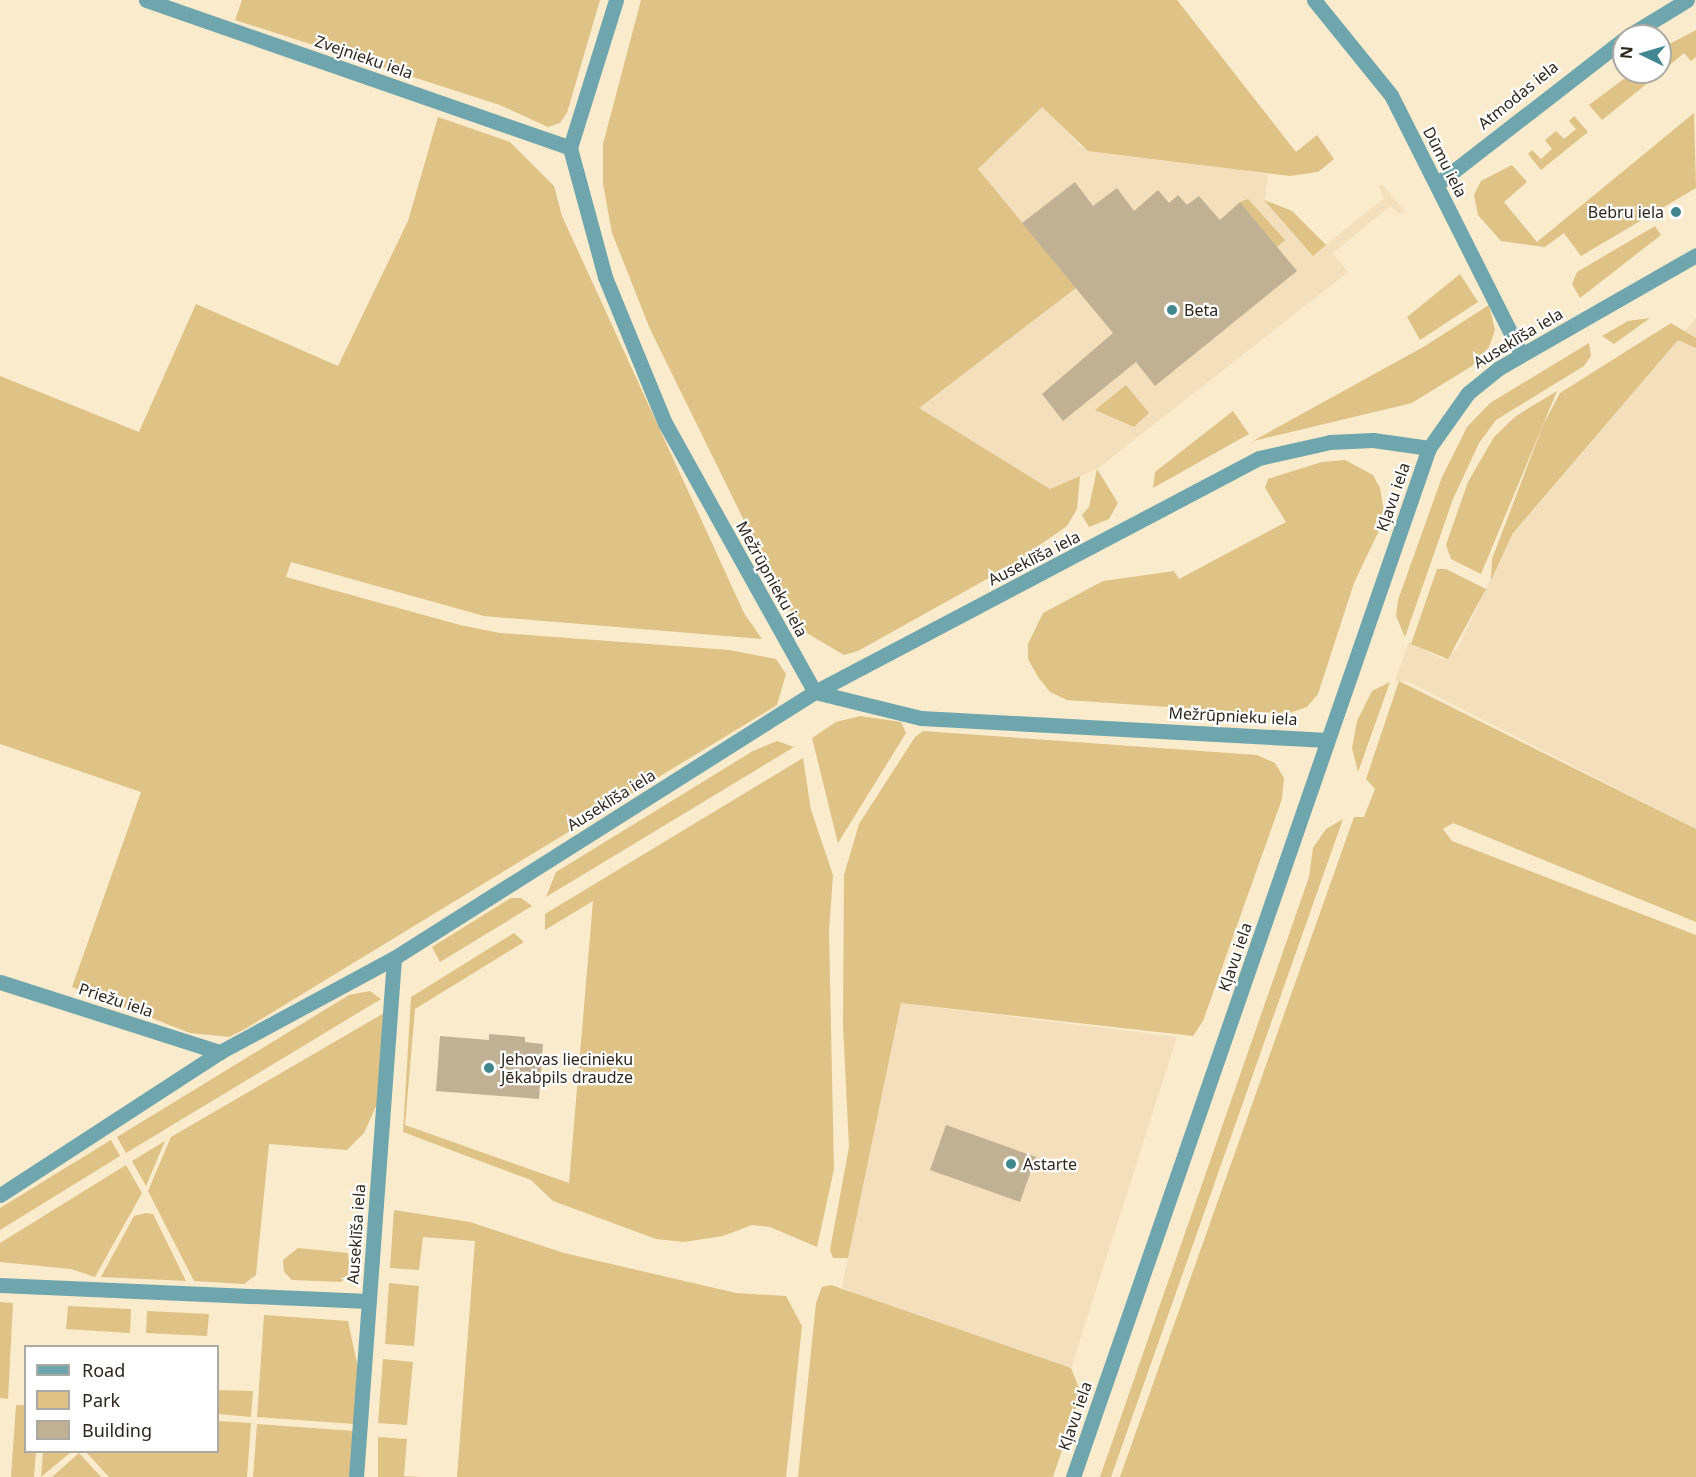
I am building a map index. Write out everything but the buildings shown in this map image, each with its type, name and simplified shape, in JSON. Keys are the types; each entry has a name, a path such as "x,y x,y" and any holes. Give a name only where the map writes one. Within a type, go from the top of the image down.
{"street":[{"name":"Zvejnieku iela","path":"146,0 570,148"},
{"path":"570,148 616,0"},
{"name":"Dūmu iela","path":"1314,0 1391,95 1521,354"},
{"path":"1648,24 1687,0"},
{"name":"Atmodas iela","path":"1437,184 1612,48"},
{"name":"Mežrūpnieku iela","path":"570,148 605,277 665,423 815,692 921,718 1327,740"},
{"name":"Auseklīša iela","path":"0,1195 220,1052 394,958 815,692 1259,458 1330,442 1372,440 1430,448 1468,393 1521,354 1696,255"},
{"name":"Kļavu iela","path":"1073,1477 1430,448"},
{"name":"Auseklīša iela","path":"356,1477 394,958"},
{"name":"Priežu iela","path":"0,982 220,1052"},
{"path":"0,1285 369,1301"}],"shaded area":[{"name":"Beta","path":"1042,106 1081,147 1268,174 1265,200 1292,211 1326,245 1384,198 1378,185 1383,185 1405,211 1400,214 1390,206 1333,253 1348,272 1097,469 1050,489 918,408 1076,288 977,169"},
{"path":"1696,318 1696,829 1409,682 1395,681 1409,642 1442,659 1457,649 1513,533"},
{"path":"901,1003 1177,1037 1071,1368 874,1303 842,1287"}],"green space":[{"path":"242,0 600,0 567,113 560,123 548,127 500,105 235,20"},
{"path":"641,0 1177,0 1296,152 1317,135 1334,159 1318,172 1290,176 1088,151 1042,107 978,169 1076,288 919,408 1050,489 1080,476 1077,509 1067,526 1005,569 858,651 844,655 805,632 784,602 650,329 612,233 603,184 603,144"},
{"path":"1696,30 1696,57 1691,61 1684,53 1672,63 1672,43"},
{"path":"1617,84 1647,84 1602,120 1589,105"},
{"path":"1694,113 1696,188 1581,256 1564,233 1545,247 1501,241 1478,215 1474,195 1481,181 1512,165 1527,182 1504,202 1537,242"},
{"path":"1574,116 1588,132 1541,170 1528,154 1532,150 1541,159 1552,149 1545,140 1556,131 1564,139 1576,129 1569,121"},
{"path":"438,117 510,142 554,186 562,216 744,613 762,639 484,616 291,562 286,577 460,625 500,633 729,650 776,659 786,674 777,705 245,1029 229,1037 190,1033 72,987 141,792 0,744 0,376 139,432 196,304 338,366 408,221"},
{"path":"1248,199 1285,240 1277,247 1240,202"},
{"path":"1264,200 1292,211 1326,245 1313,256"},
{"path":"1655,226 1661,235 1580,298 1572,284 1577,272"},
{"path":"1460,274 1478,302 1420,340 1407,317"},
{"path":"1489,305 1495,330 1489,347 1472,366 1412,403 1253,441 1425,346"},
{"path":"1650,318 1614,344 1602,336 1628,321"},
{"path":"1671,323 1696,338 1696,348 1678,340 1513,533 1491,580 1492,559 1543,425 1560,393"},
{"path":"1589,343 1591,356 1584,366 1496,420 1479,443 1453,499 1405,637 1396,616 1398,600 1442,477 1467,427 1490,403"},
{"path":"1126,385 1149,413 1134,427 1095,410"},
{"path":"1557,391 1481,574 1451,559 1446,545 1468,482 1494,437 1516,416"},
{"path":"1233,411 1249,434 1153,488 1155,472"},
{"path":"1345,460 1373,475 1380,488 1385,518 1354,583 1318,694 1307,707 1289,713 1241,712 1067,700 1050,692 1038,677 1028,659 1028,644 1043,613 1103,581 1174,571 1179,579 1286,522 1265,488 1268,479 1322,462"},
{"path":"1097,469 1118,503 1109,519 1089,527 1082,515 1089,507"},
{"path":"1437,569 1446,569 1486,589 1448,659 1411,644"},
{"path":"1399,681 1696,829 1696,922 1453,823 1443,829 1452,841 1696,935 1696,1477 1120,1477 1354,817 1364,817 1375,789 1366,779"},
{"path":"1390,682 1358,772 1352,748 1357,721 1372,691"},
{"path":"860,716 901,722 906,733 838,843 812,738 836,722"},
{"path":"923,731 1257,755 1275,763 1284,778 1282,799 1203,1021 1193,1036 901,1003 848,1258 833,1258 830,1250 849,1147 843,1026 844,875 859,824 915,737"},
{"path":"777,741 794,747 546,897 556,872 753,751"},
{"path":"803,758 811,810 833,875 829,932 834,1169 817,1247 770,1227 752,1225 723,1236 684,1242 656,1239 553,1201 531,1180 403,1132 411,997 514,933 524,942 415,1009 405,1125 569,1183 593,901 545,930 545,914"},
{"path":"1343,819 1111,1477 1100,1477 1309,877 1313,848 1326,829"},
{"path":"511,898 521,898 532,906 440,962 432,947"},
{"path":"370,991 381,999 126,1153 117,1137 349,995"},
{"path":"384,1013 377,1104 364,1133 347,1150 269,1144 256,1275 244,1284 194,1281 148,1191 171,1137"},
{"path":"111,1140 120,1156 0,1230 0,1208"},
{"path":"165,1141 146,1186 132,1161"},
{"path":"126,1165 142,1193 95,1277 71,1269 0,1262 0,1243"},
{"path":"394,1210 470,1222 564,1253 736,1293 786,1296 802,1326 786,1477 457,1477 475,1241 423,1237 419,1270 390,1268"},
{"path":"153,1214 186,1281 101,1277 134,1216"},
{"path":"298,1248 348,1253 350,1275 341,1282 292,1280 284,1272 283,1260"},
{"path":"389,1283 419,1286 414,1346 385,1344"},
{"path":"831,1285 1071,1368 1081,1393 1053,1477 798,1477 816,1303 822,1287"},
{"path":"0,1302 13,1303 8,1399 0,1398"},
{"path":"68,1306 131,1309 130,1333 66,1329"},
{"path":"147,1311 209,1314 207,1336 146,1333"},
{"path":"264,1315 348,1321 358,1368 354,1424 257,1417"},
{"path":"383,1359 413,1362 407,1425 378,1423"},
{"path":"219,1390 253,1391 251,1417 219,1414"},
{"path":"16,1405 24,1405 24,1453 36,1453 34,1477 11,1477"},
{"path":"219,1421 251,1423 247,1477 109,1477 87,1453 219,1453"},
{"path":"257,1424 354,1431 349,1477 253,1477"},
{"path":"378,1437 407,1439 404,1476 420,1477 378,1477"},
{"path":"43,1453 70,1453 41,1477"},
{"path":"79,1453 101,1477 52,1477"}],"place":[{"name":"Bebru iela","path":"1676,212"},
{"name":"Beta","path":"1172,310"},
{"name":"Jehovas liecinieku Jēkabpils draudze","path":"489,1068"},
{"name":"Astarte","path":"1011,1164"}]}
